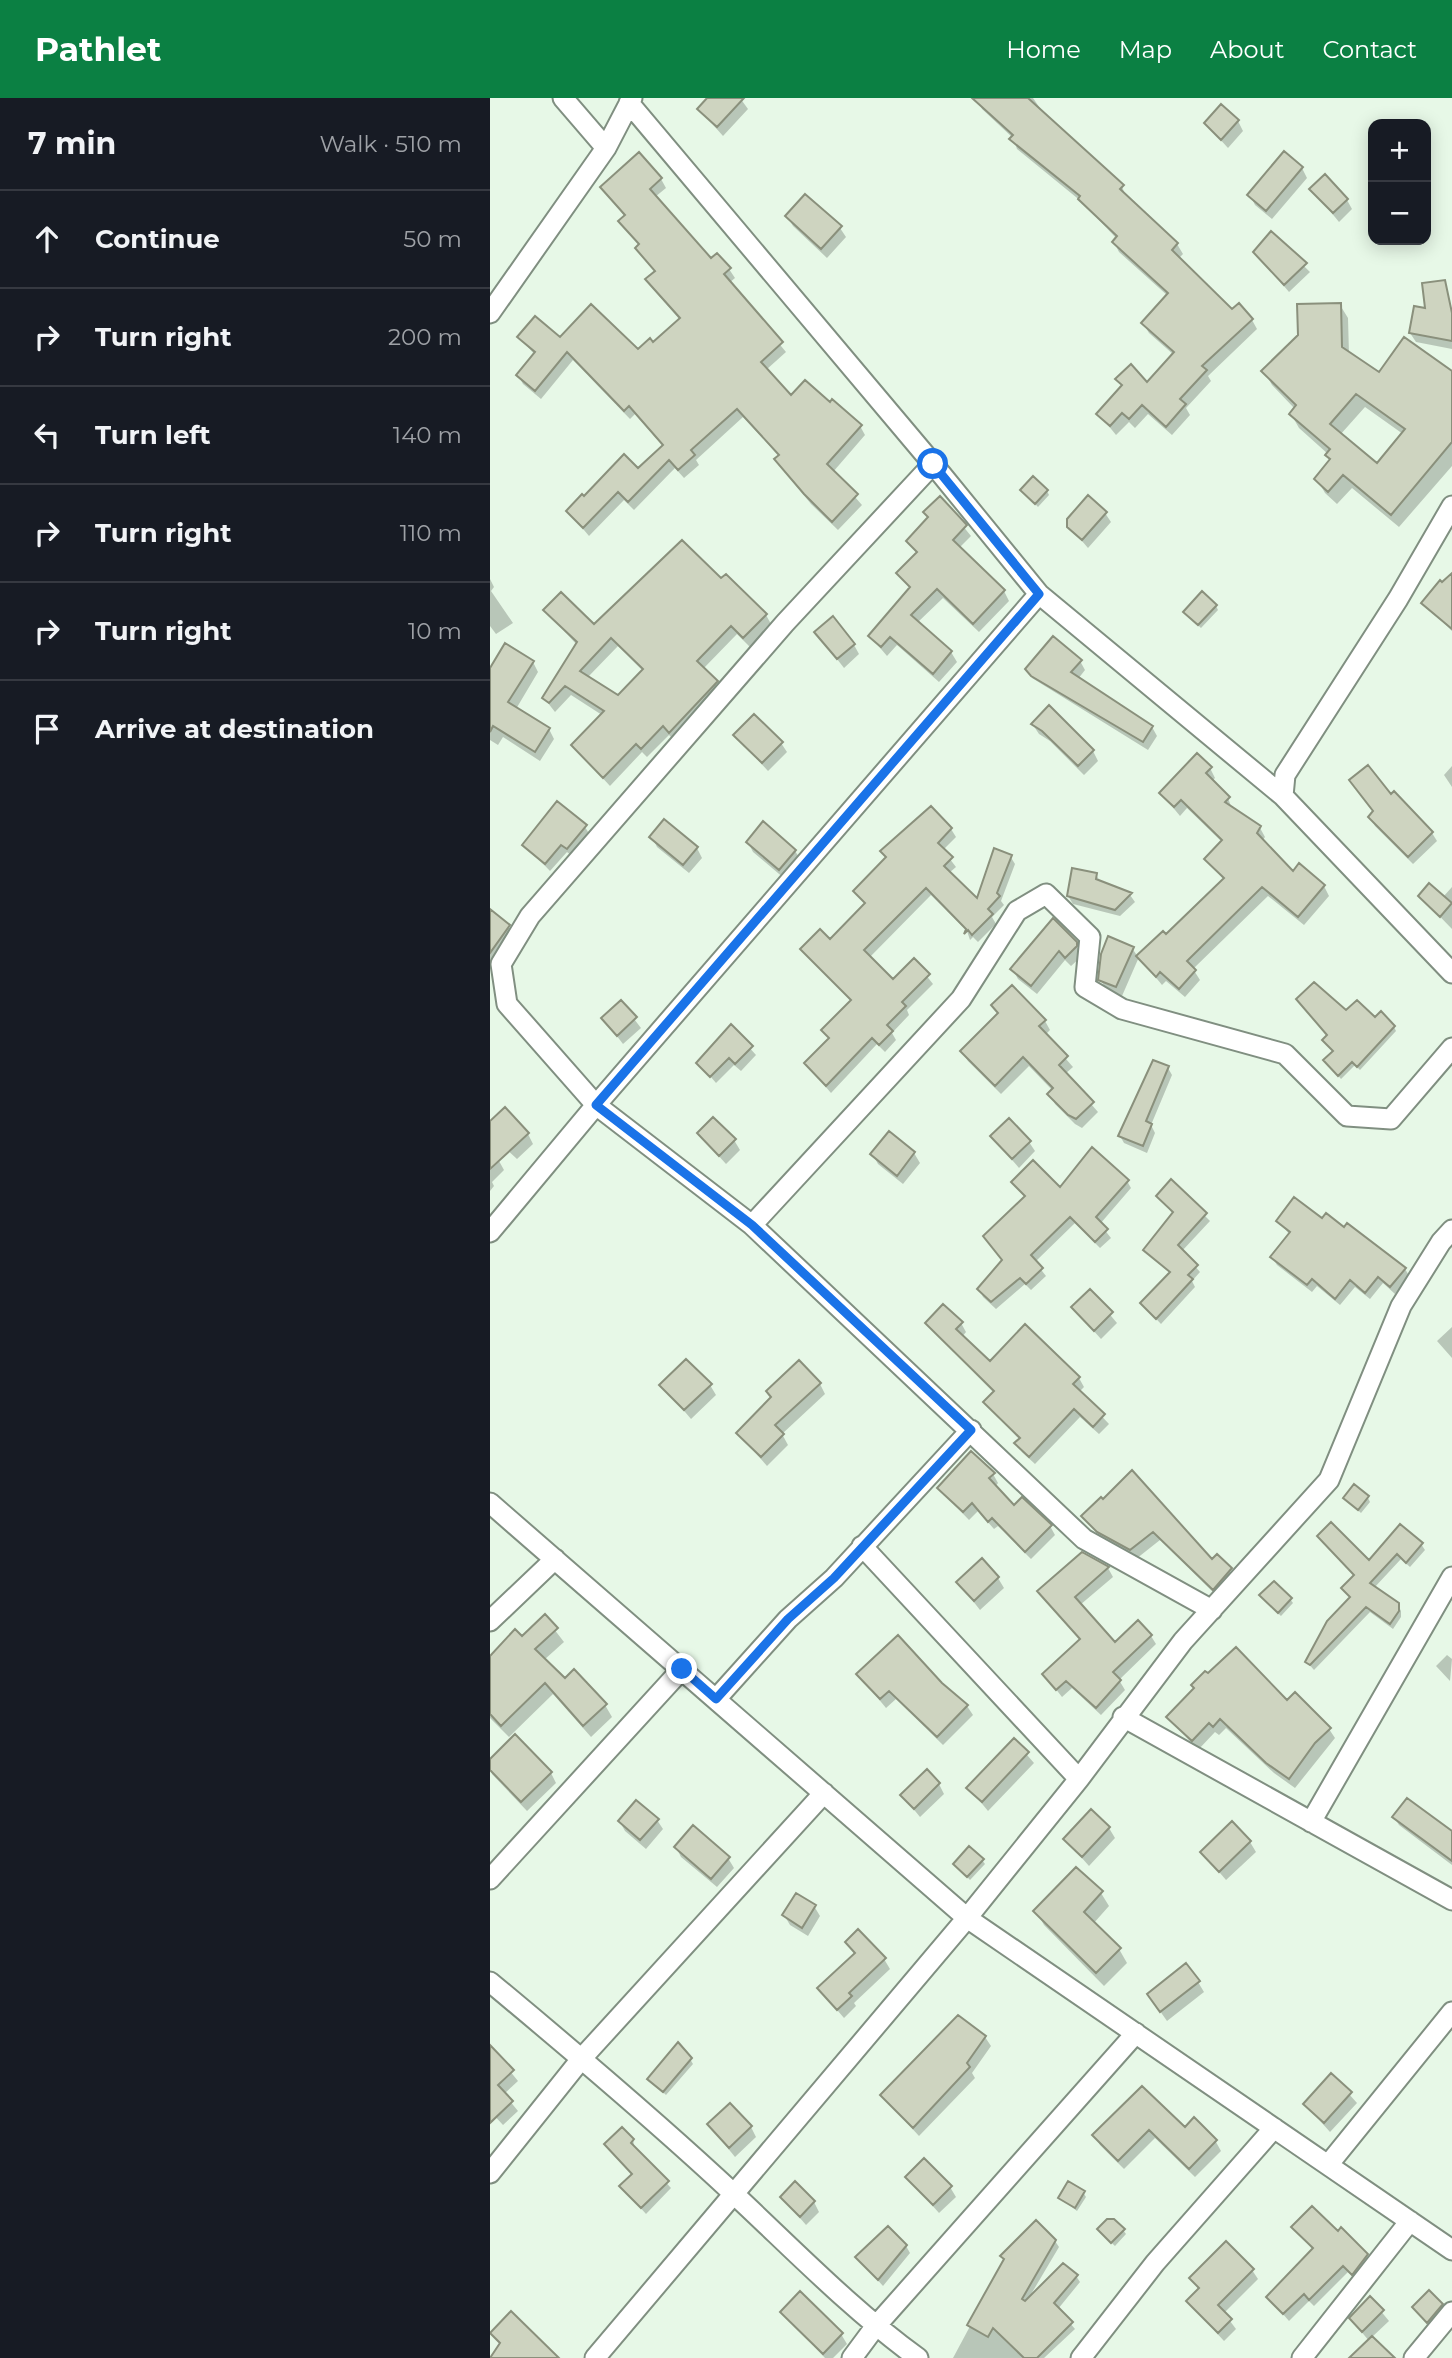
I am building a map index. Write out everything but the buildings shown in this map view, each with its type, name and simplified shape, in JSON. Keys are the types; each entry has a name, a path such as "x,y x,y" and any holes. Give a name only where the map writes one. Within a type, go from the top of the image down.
{"street":[{"path":"563,98 606,148"},
{"path":"490,313 606,148 630,101 1039,594 1283,796 1452,973"},
{"path":"933,464 785,623 530,916 501,964 507,1004 596,1105 752,1225 1084,1539 1212,1610"},
{"path":"1283,796 1285,775 1398,599 1452,506"},
{"path":"490,1233 596,1105 1039,594"},
{"path":"752,1225 961,999 1017,911 1046,894 1090,937 1085,987 1122,1009 1285,1054 1347,1115 1391,1119 1452,1048"},
{"path":"595,2358 967,1918 1079,1779 1123,1717 1212,1610 1329,1480 1401,1306 1441,1242 1452,1230"},
{"path":"716,1699 788,1619 834,1578 971,1430"},
{"path":"490,1503 967,1918 1452,2250"},
{"path":"862,1546 1079,1779"},
{"path":"490,1621 555,1559"},
{"path":"1311,1822 1452,1577"},
{"path":"490,1879 682,1669"},
{"path":"1123,1717 1452,1900"},
{"path":"490,2173 582,2058 824,1793"},
{"path":"490,1982 582,2058 734,2193 875,2327 918,2358"},
{"path":"1328,2165 1452,2012"},
{"path":"852,2358 875,2327 1136,2033"},
{"path":"1081,2358 1155,2263 1274,2127"},
{"path":"1302,2358 1410,2221"},
{"path":"1414,2358 1452,2312"}],"route":[{"path":"682,1669 716,1699 788,1619 834,1578 971,1430 752,1225 596,1105 1039,594 933,464"}]}
